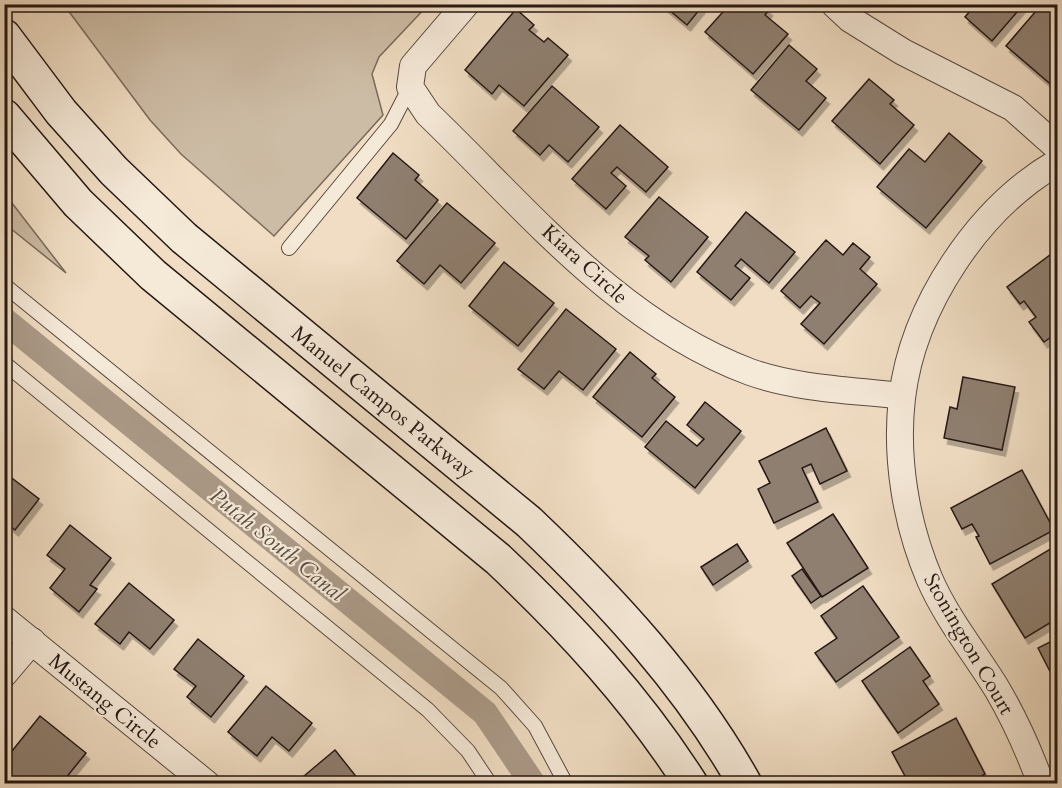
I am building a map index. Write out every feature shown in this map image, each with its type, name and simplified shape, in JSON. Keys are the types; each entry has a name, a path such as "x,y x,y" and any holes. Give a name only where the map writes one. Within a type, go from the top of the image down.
{"main road":[{"name":"Manuel Campos Parkway","path":"4,36 61,111 114,171 184,238 529,522 581,571 659,660 695,708 745,783"},
{"path":"4,116 78,203 153,275 498,559 544,602 624,689 691,783"}],"street":[{"path":"410,87 413,66 466,4"},
{"path":"834,4 850,18 903,52 1013,108 1058,148"},
{"name":"Kiara Circle","path":"410,87 428,114 585,268 645,315 693,345 750,372 814,387 902,396"},
{"name":"Stonington Court","path":"1041,783 1031,757 998,690 930,581 912,528 903,484 900,433 902,396 912,356 933,298 963,249 992,213 1034,176 1058,162"},
{"name":"Mustang Circle","path":"4,619 207,783"},
{"path":"4,674 32,641"}],"lane":[{"path":"289,248 391,124 410,87"},
{"path":"4,285 501,688 535,726 566,783"},
{"path":"4,363 428,710 468,751 490,783"}],"shaded area":[{"path":"64,5 428,5 379,57 372,74 383,115 274,236 181,154 150,120"},
{"path":"5,194 66,273 5,224"}],"building":[{"path":"662,4 704,4 687,25"},
{"path":"730,4 763,4 769,10 765,15 788,34 753,74 705,32"},
{"path":"976,4 1024,4 992,41 965,17"},
{"path":"1042,4 1058,15 1058,85 1055,88 1006,46"},
{"path":"516,9 534,25 529,30 544,42 548,38 568,55 524,106 499,85 492,94 465,70"},
{"path":"789,45 817,69 806,81 826,98 799,130 751,90"},
{"path":"869,79 894,100 890,104 914,125 880,164 832,121"},
{"path":"552,86 599,127 568,162 549,145 540,155 513,131"},
{"path":"620,125 668,167 646,192 617,167 611,173 626,186 606,209 572,179"},
{"path":"949,133 982,161 926,228 877,187 909,149 925,162"},
{"path":"393,153 419,175 415,180 438,200 406,239 357,198"},
{"path":"659,197 708,237 671,282 645,260 649,256 625,237"},
{"path":"447,203 495,243 461,283 440,265 424,284 397,261"},
{"path":"746,212 795,252 769,283 741,259 735,266 750,278 731,300 697,272"},
{"path":"826,240 843,255 853,243 870,257 860,269 877,284 824,344 801,324 820,303 811,296 800,308 781,291"},
{"path":"1058,249 1058,332 1044,342 1029,322 1036,317 1024,301 1020,304 1007,287"},
{"path":"504,262 554,303 518,346 469,306"},
{"path":"566,309 616,349 583,390 559,371 544,389 518,369"},
{"path":"630,352 656,374 652,378 675,397 642,437 593,397"},
{"path":"963,377 1015,387 1002,450 944,438 950,407 957,409"},
{"path":"705,402 741,431 695,488 645,447 666,421 697,446 704,439 687,425"},
{"path":"826,428 847,471 820,484 811,464 802,468 818,502 774,523 758,489 770,483 759,461"},
{"path":"1022,470 1054,530 990,564 972,524 962,529 951,508"},
{"path":"4,472 39,499 15,530 4,521"},
{"path":"833,514 868,568 822,597 787,543"},
{"path":"70,525 111,558 90,585 97,589 79,612 50,588 65,569 47,555"},
{"path":"737,544 748,561 713,585 701,567"},
{"path":"1057,545 1058,618 1025,638 992,584"},
{"path":"802,569 821,596 811,603 792,576"},
{"path":"129,583 174,620 150,649 129,632 120,644 95,624"},
{"path":"863,586 899,637 836,682 815,653 837,638 821,616"},
{"path":"1058,638 1058,687 1038,648"},
{"path":"198,639 244,676 211,717 187,697 196,686 174,669"},
{"path":"910,647 930,676 923,681 939,704 898,733 862,681"},
{"path":"266,686 312,723 289,751 272,737 257,756 228,732"},
{"path":"40,716 86,753 61,784 19,784 4,772 4,761"},
{"path":"956,718 985,774 967,784 902,784 900,778 905,776 892,752"},
{"path":"335,750 362,784 311,784 304,776"}],"waterway":[{"name":"Putah South Canal","path":"4,320 485,713 533,784"}]}
